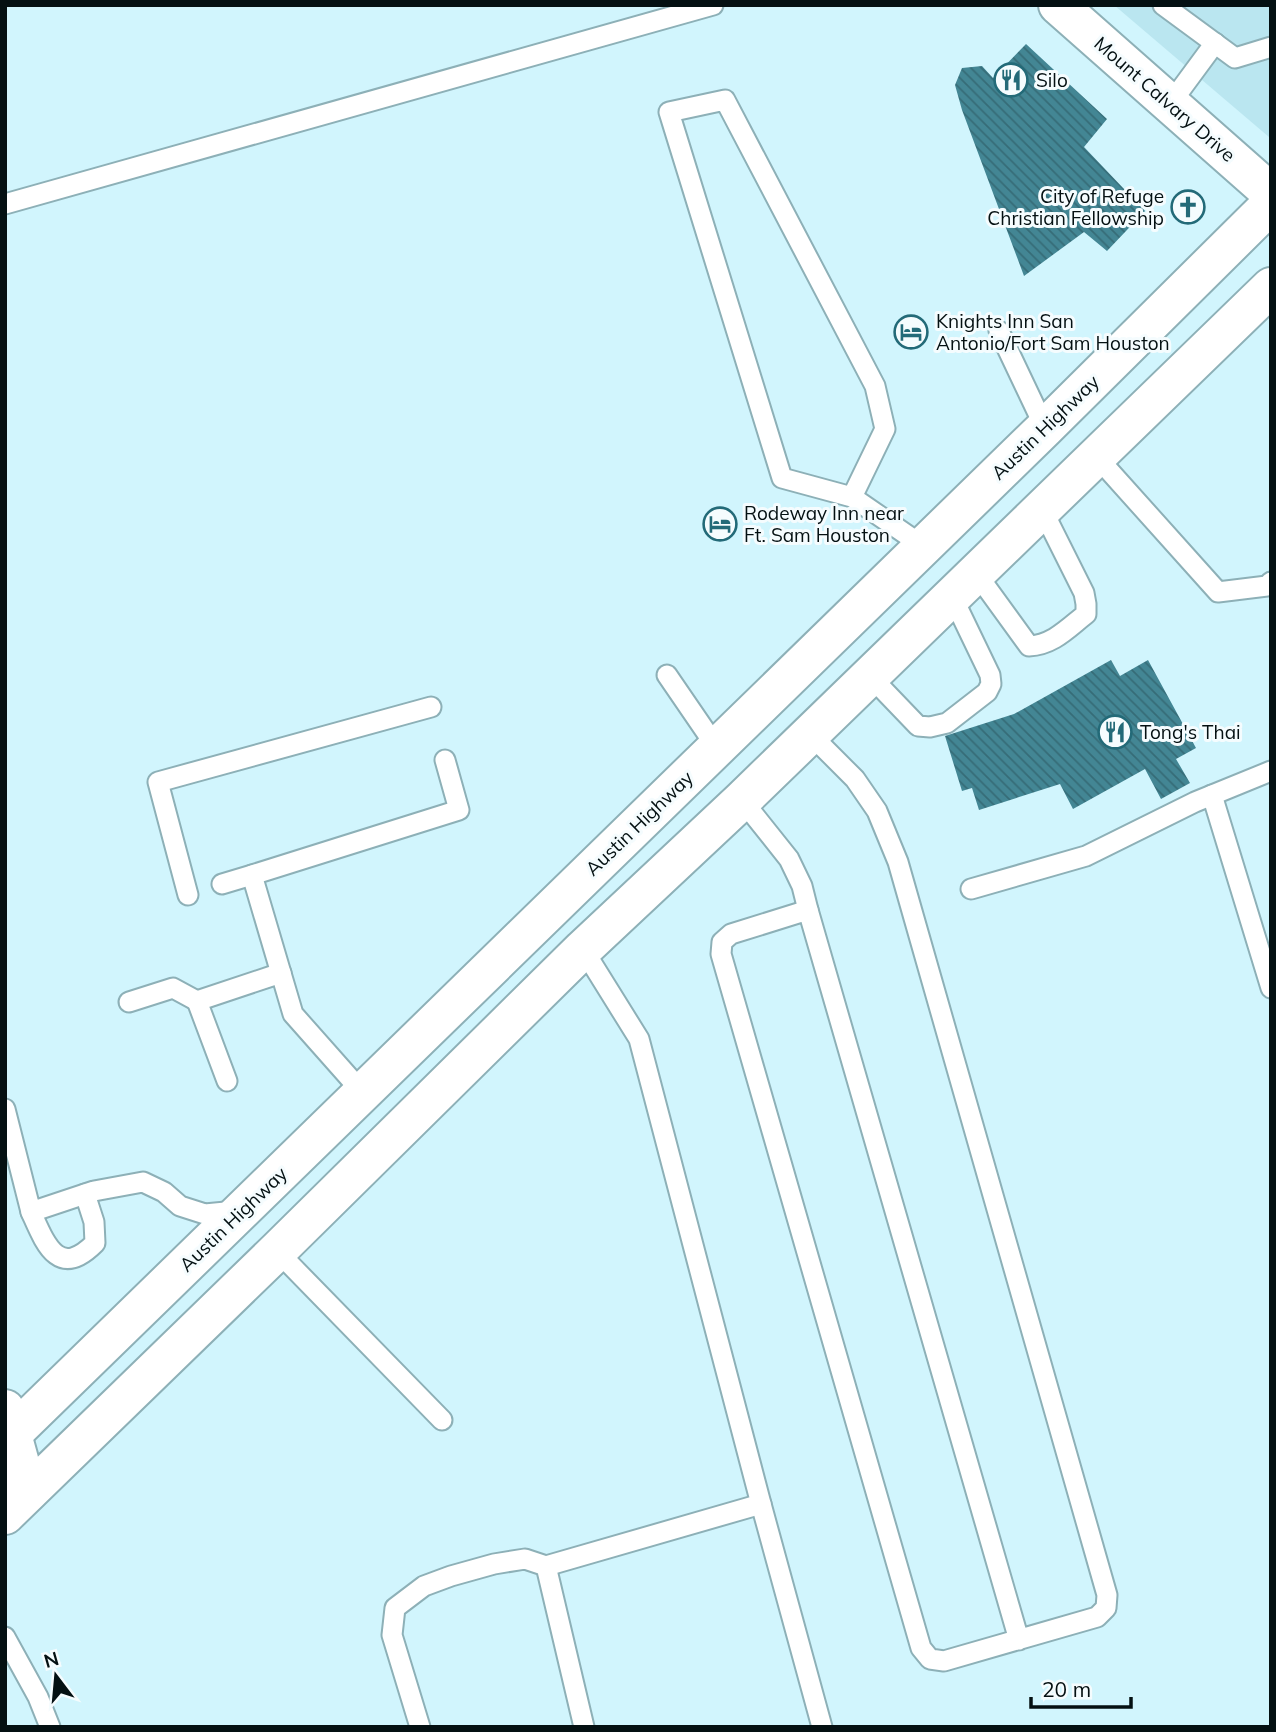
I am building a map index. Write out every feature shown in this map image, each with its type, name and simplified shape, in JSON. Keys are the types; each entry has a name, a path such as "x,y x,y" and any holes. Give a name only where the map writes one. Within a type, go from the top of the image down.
{"main road":[{"name":"Mount Calvary Drive","path":"1058,5 1271,193"},
{"name":"Austin Highway","path":"8,1428 363,1093 1271,204"},
{"path":"17,1504 583,949 742,800 1271,287"},
{"path":"8,1428 17,1504"}],"lane":[{"path":"5,204 713,5"},
{"path":"1163,5 1235,58 1271,47"},
{"path":"1170,104 1215,43"},
{"path":"852,497 885,429 875,386 725,100 669,112 782,478 852,497 923,546"},
{"path":"999,331 1045,428"},
{"path":"1096,456 1217,592 1267,586 1271,582"},
{"path":"964,585 1029,646 1051,642 1086,614 1084,593 1042,509"},
{"path":"870,676 918,726 930,727 947,723 988,692 990,675 964,585"},
{"path":"667,675 717,748"},
{"path":"188,895 158,782 431,707"},
{"path":"808,910 731,934 722,942 721,954 921,1648 930,1659 944,1661 1097,1617 1107,1608 1107,1595 898,862 877,811 855,779 810,734"},
{"path":"222,884 459,810 445,760"},
{"path":"971,889 1086,856 1212,795 1271,771"},
{"path":"1212,795 1271,988"},
{"path":"742,800 789,859 802,886 1019,1640"},
{"path":"252,875 293,1014 363,1093"},
{"path":"583,949 639,1040 822,1727"},
{"path":"197,1001 282,973"},
{"path":"129,1002 173,988 197,1001 227,1081"},
{"path":"5,1109 31,1212 45,1243 55,1254 71,1258 83,1254 95,1243 94,1222 85,1194"},
{"path":"31,1212 85,1194 143,1182 164,1192 180,1206 205,1214 241,1211"},
{"path":"277,1251 442,1420"},
{"path":"419,1727 392,1635 395,1608 425,1586 483,1567 525,1559 546,1566 761,1504"},
{"path":"546,1566 584,1727"},
{"path":"5,1637 38,1697 50,1727"}],"shaded area":[{"path":"1114,5 1271,5 1271,136 1269,137"}],"building":[{"path":"1026,44 1107,119 1084,147 1145,211 1107,251 1084,232 1024,276 955,85 962,68 982,66 993,78"},
{"path":"1111,660 1120,676 1148,660 1196,748 1176,759 1190,783 1161,799 1145,769 1073,809 1060,784 979,810 972,788 962,791 945,736 1014,714"}],"place":[{"name":"Silo","path":"1011,80"},
{"name":"City of Refuge Christian Fellowship","path":"1188,207"},
{"name":"Knights Inn San Antonio/Fort Sam Houston","path":"911,332"},
{"name":"Rodeway Inn near Ft. Sam Houston","path":"720,524"},
{"name":"Tong's Thai","path":"1115,732"}]}
